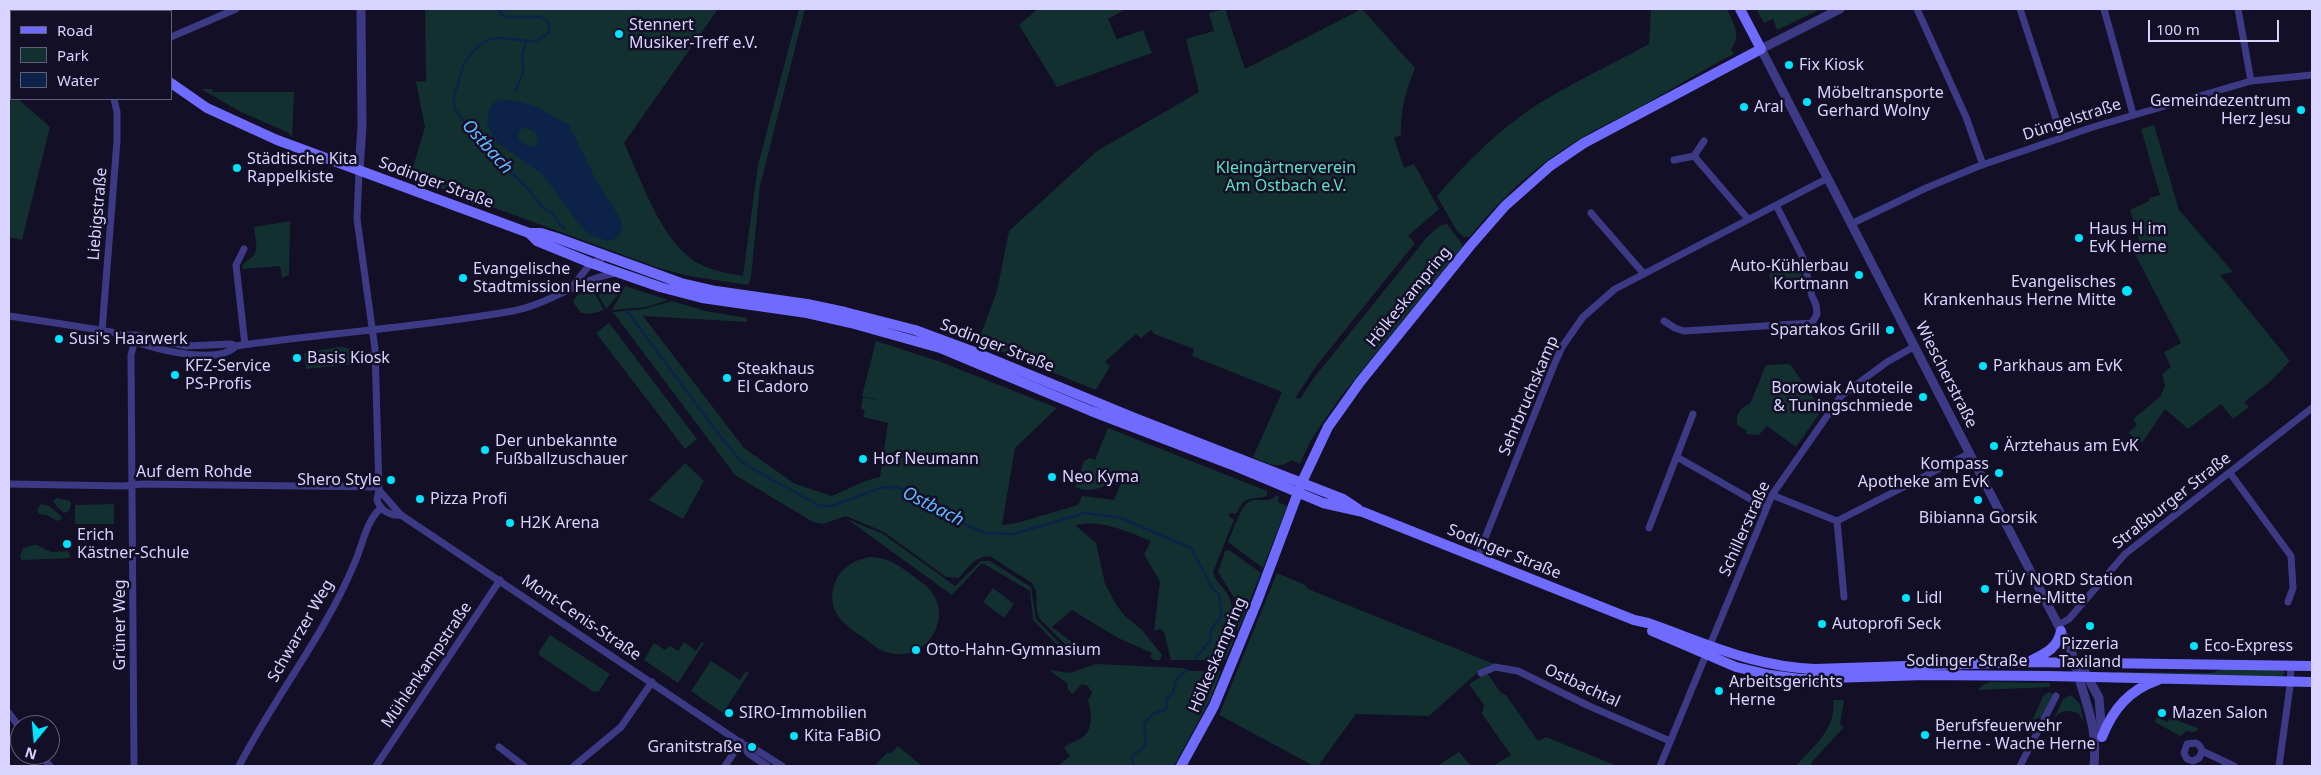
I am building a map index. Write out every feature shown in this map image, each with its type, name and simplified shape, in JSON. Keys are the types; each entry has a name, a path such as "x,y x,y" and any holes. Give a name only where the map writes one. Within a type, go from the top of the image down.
{"main road":[{"name":"Wiescherstraße","path":"1740,9 1761,48"},
{"name":"Hölkeskampring","path":"1186,765 1214,706 1258,599 1300,487 1328,427 1340,407 1470,246 1505,206 1550,166 1584,143 1761,48"},
{"name":"Sodinger Straße","path":"172,84 194,100 236,122 359,171 529,233 541,233 557,238 681,283 836,310 915,330 977,353 1300,487"},
{"name":"Sodinger Straße","path":"529,233 537,241 591,263 680,292 834,319 885,331 940,348 1092,411 1230,464 1342,499 1363,512 1634,620 1647,628 1709,650 1760,663 1797,669 2028,662 2312,666"},
{"path":"2028,662 2054,647 2058,642 2060,628"},
{"name":"Sodinger Straße","path":"1709,650 1745,670 1800,679 1925,675 2083,676 2312,682"},
{"path":"2102,737 2113,714 2124,699 2145,685 2160,679"}],"street":[{"path":"172,37 225,11 236,9"},
{"path":"361,9 362,126 357,219 375,349 379,488 377,500 381,508"},
{"name":"Hölkeskampring","path":"1761,48 1840,9"},
{"path":"1917,9 1966,117 1983,165"},
{"path":"2020,9 2062,138"},
{"path":"2104,9 2133,114"},
{"path":"2238,9 2251,81"},
{"name":"Wiescherstraße","path":"1761,48 1970,452 2083,676"},
{"name":"Düngelstraße","path":"1851,224 1926,188 1983,165 2133,114 2251,81 2312,75"},
{"name":"Liebigstraße","path":"102,331 118,141 117,112 114,100"},
{"path":"1674,160 1694,156 1704,141"},
{"path":"1694,156 1748,219"},
{"name":"Sehrbruchskamp","path":"1476,558 1562,347 1583,317 1616,289 1828,178"},
{"path":"1664,321 1684,331 1812,323 1817,314 1816,305 1803,258 1776,205"},
{"path":"1591,213 1644,274"},
{"path":"244,249 236,265 245,345"},
{"path":"570,289 591,263 606,257"},
{"path":"9,316 102,331 135,338 173,352 193,354 232,351 236,346 514,311 545,302 602,275 617,273"},
{"name":"Grüner Weg","path":"134,766 132,355 135,338"},
{"name":"Schillerstraße","path":"1660,766 1772,495 1841,396 1887,362 1915,346"},
{"name":"Straßburger Straße","path":"2060,628 2125,554 2230,474 2312,408"},
{"path":"1649,528 1693,414"},
{"path":"1772,495 1837,521 1970,452"},
{"path":"1677,457 1766,508"},
{"path":"2230,474 2291,556 2293,588 2288,602"},
{"name":"Auf dem Rohde","path":"9,484 379,488"},
{"name":"Mont-Cenis-Straße","path":"379,488 401,515 742,743 752,747 782,766"},
{"name":"Mont-Cenis-Straße","path":"381,508 393,516 401,515"},
{"name":"Schwarzer Weg","path":"239,766 253,738 309,650 342,591 372,518 381,508"},
{"path":"1837,521 1844,597"},
{"name":"Mühlenkampstraße","path":"376,766 500,580"},
{"path":"2279,766 2291,665"},
{"name":"Ostbachtal","path":"1481,673 1495,667 1518,670 1589,706 1670,741"},
{"path":"2083,676 2100,702 2102,737 2094,765"},
{"path":"2083,676 2094,728 2094,765"},
{"path":"574,766 621,727 652,682"},
{"path":"2020,766 2056,696"},
{"path":"725,766 742,743"},
{"name":"Mont-Cenis-Straße","path":"742,743 748,753 768,766"},
{"path":"500,747 524,766"},
{"path":"2202,751 2234,766"}],"green space":[{"path":"425,9 718,9 624,143 651,204 668,234 678,246 701,265 743,276 758,165 799,9 805,9 760,186 751,277 748,285 689,276 659,268 410,177 425,127 416,82 426,81"},
{"path":"1038,9 1121,9 1122,11 1108,19 1117,39 1143,30 1152,53 1057,87 1019,25"},
{"name":"Kleingärtnerverein Am Ostbach e.V.","path":"1225,9 1245,69 1362,9 1415,68 1404,100 1401,117 1401,135 1394,138 1404,168 1414,164 1439,209 1408,236 1415,243 1317,365 1295,398 1300,399 1313,379 1428,236 1441,225 1447,224 1462,244 1462,247 1342,395 1311,440 1300,464 1291,460 1282,465 1277,465 1253,457 1282,392 1192,356 1194,349 1154,334 1151,330 1141,338 1136,334 1105,362 1110,366 1096,390 978,342 997,291 1009,231 1097,151 1199,92 1186,39 1214,31 1209,13"},
{"path":"1651,9 1727,9 1736,34 1736,39 1731,49 1734,54 1597,129 1561,151 1544,163 1497,205 1470,237 1464,237 1457,231 1437,196 1484,146 1510,124 1565,88 1649,44"},
{"path":"1756,9 1821,9 1777,30 1773,19 1764,23"},
{"path":"9,55 10,100 19,100 50,127 22,240 9,237"},
{"path":"201,89 212,89 213,92 294,92 292,137 287,132 241,112"},
{"path":"2154,125 2179,210 2233,272 2220,275 2290,361 2270,382 2244,402 2249,407 2233,419 2221,404 2188,429 2165,409 2142,443 2128,433 2137,425 2133,419 2160,397 2165,386 2162,374 2171,367 2164,352 2181,343 2135,254 2136,249 2141,247 2130,210 2149,201 2149,198 2160,195 2141,129"},
{"path":"290,221 289,275 282,278 280,266 242,269 243,264 255,252 254,227"},
{"path":"1798,259 1804,285 1773,287 1769,274"},
{"path":"610,282 623,286 621,292 606,309 594,287"},
{"path":"625,286 668,300 647,307 612,310"},
{"path":"592,288 604,310 591,314 581,313 573,302 578,294"},
{"path":"672,301 705,311 747,318 747,322 643,316 744,448 795,484 832,496 865,481 880,477 888,423 863,417 865,410 861,409 863,397 889,403 862,396 876,341 941,362 1057,408 1015,448 1002,525 1017,523 1078,505 1082,496 1114,500 1125,473 1119,470 1112,481 1101,488 1088,490 1075,487 1084,461 1090,458 1095,460 1108,428 1267,491 1267,496 1246,500 1236,514 1230,513 1229,516 1234,520 1213,572 1231,603 1231,620 1225,637 1210,660 1171,660 1164,632 1160,629 1154,631 1160,582 1144,554 1151,541 1123,530 1095,524 1075,525 1096,543 1105,584 1117,606 1125,616 1142,630 1162,655 1160,660 1154,660 1150,657 1152,653 1118,638 1072,610 1052,627 1086,653 1085,656 1075,654 1040,619 1037,613 1036,591 1032,583 991,557 977,560 959,578 946,577 884,532 846,516 823,524 813,522 735,475 613,312 644,309"},
{"path":"609,323 697,439 685,449 596,333"},
{"path":"338,347 354,351 364,363 306,369 304,353"},
{"path":"1790,364 1822,410 1796,447 1767,426 1759,435 1745,434 1747,431 1737,425 1737,418 1739,412 1750,404 1766,365"},
{"path":"685,463 704,481 683,519 649,500"},
{"path":"1276,495 1279,497 1278,502 1287,506 1263,568 1228,542 1247,503 1254,500 1266,500"},
{"path":"57,498 70,501 69,511 64,513 57,507 53,501"},
{"path":"41,504 49,506 62,519 57,521 47,515 39,514 37,510"},
{"path":"114,504 114,524 75,524 75,505"},
{"path":"847,519 883,534 955,586 981,561 990,561 1031,587 1036,619 1069,653 1055,650 1058,646 1033,620 1030,591 982,563 952,595"},
{"path":"33,545 51,552 68,551 71,558 21,560 20,556 23,548"},
{"path":"92,548 106,549 110,559 86,559 86,553"},
{"path":"1229,550 1261,573 1238,631 1233,628 1237,614 1235,599 1218,572 1225,551"},
{"path":"870,557 892,562 899,566 924,584 936,599 939,612 937,626 928,642 921,648 905,654 880,650 845,624 836,613 832,599 838,577 851,563"},
{"path":"1277,573 1305,585 1308,589 1499,666 1489,665 1479,671 1429,716 1356,714 1318,766 1314,766 1219,715"},
{"path":"993,588 1014,604 1004,618 983,602"},
{"path":"550,635 610,674 599,691 594,692 539,655"},
{"path":"1235,637 1226,659 1215,660 1229,638"},
{"path":"684,642 696,651 702,642 704,643 678,683 644,660 654,643 665,650 670,646 678,651"},
{"path":"711,661 740,680 746,671 749,673 723,713 691,691"},
{"path":"1096,664 1183,668 1190,671 1221,671 1210,700 1174,766 1058,766 1070,756 1064,748 1087,733 1091,717 1088,700 1092,693 1088,686 1082,684 1072,694 1067,688 1068,684 1049,670 1070,673"},
{"path":"2222,669 2282,670 2285,673 2282,677 2116,675 2116,672 2212,673"},
{"path":"1487,673 1501,693 1506,695 1538,741 1546,737 1617,766 1493,766 1511,755 1482,714 1484,705 1469,684"},
{"path":"1990,682 2050,683 2050,687 1978,690"},
{"path":"2049,692 2053,694 2042,717 2032,720 2044,695"},
{"path":"2071,695 2080,704 2084,723 2079,714 2072,711 2062,712 2054,719 2063,699"},
{"path":"1833,700 1844,700 1840,724 1844,727 1811,763 1812,766 1796,766 1828,728 1833,710"},
{"path":"2156,717 2168,722 2170,718 2198,728 2197,731 2187,731 2180,736 2155,722"},
{"path":"898,746 922,766 874,766 888,752 890,754"},
{"path":"1459,752 1471,766 1437,766"}],"water":[{"path":"512,100 535,106 569,125 595,178 621,220 622,228 617,236 608,241 591,235 581,227 543,175 494,140 487,123 490,107 496,101","holes":["524,127 535,132 538,142 534,147 527,146 518,139 519,132"]}],"waterway":[{"name":"Ostbach","path":"497,9 505,17 541,17 549,23 549,32 535,42 504,38 489,39 478,46 464,63 454,97 454,108 478,139 529,190 543,208 551,212 564,229"},
{"path":"515,92 524,70 522,56 526,41"},
{"name":"Ostbach","path":"627,311 740,460 820,506 832,506 880,488 895,487 905,490 970,527 985,533 1013,534 1085,513 1121,518 1191,548 1212,588 1219,594 1221,616 1211,630 1210,641 1195,659"},
{"name":"Ostbach","path":"1134,766 1132,756 1144,747 1146,743 1144,724 1153,714 1167,709 1167,699 1173,693 1176,680 1187,670"}],"place":[{"name":"Stennert Musiker-Treff e.V.","path":"619,34"},
{"name":"Fix Kiosk","path":"1789,65"},
{"name":"Möbeltransporte Gerhard Wolny","path":"1807,102"},
{"name":"Aral","path":"1744,107"},
{"name":"Gemeindezentrum Herz Jesu","path":"2301,110"},
{"name":"Städtische Kita Rappelkiste","path":"237,168"},
{"name":"Haus H im EvK Herne","path":"2079,238"},
{"name":"Auto-Kühlerbau Kortmann","path":"1859,275"},
{"name":"Evangelische Stadtmission Herne","path":"463,278"},
{"name":"Evangelisches Krankenhaus Herne Mitte","path":"2127,291"},
{"name":"Spartakos Grill","path":"1890,330"},
{"name":"Susi's Haarwerk","path":"59,339"},
{"name":"Basis Kiosk","path":"297,358"},
{"name":"Parkhaus am EvK","path":"1983,366"},
{"name":"KFZ-Service PS-Profis","path":"175,375"},
{"name":"Steakhaus El Cadoro","path":"727,378"},
{"name":"Borowiak Autoteile & Tuningschmiede","path":"1923,397"},
{"name":"Ärztehaus am EvK","path":"1994,446"},
{"name":"Der unbekannte Fußballzuschauer","path":"485,450"},
{"name":"Hof Neumann","path":"863,459"},
{"name":"Kompass Apotheke am EvK","path":"1999,473"},
{"name":"Neo Kyma","path":"1052,477"},
{"name":"Shero Style","path":"391,480"},
{"name":"Pizza Profi","path":"420,499"},
{"name":"Bibianna Gorsik","path":"1978,500"},
{"name":"H2K Arena","path":"510,523"},
{"name":"Erich Kästner-Schule","path":"67,544"},
{"name":"TÜV NORD Station Herne-Mitte","path":"1985,589"},
{"name":"Lidl","path":"1906,598"},
{"name":"Autoprofi Seck","path":"1822,624"},
{"name":"Pizzeria Taxiland","path":"2090,626"},
{"name":"Eco-Express","path":"2194,646"},
{"name":"Otto-Hahn-Gymnasium","path":"916,650"},
{"name":"Arbeitsgerichts Herne","path":"1719,691"},
{"name":"SIRO-Immobilien","path":"729,713"},
{"name":"Mazen Salon","path":"2162,713"},
{"name":"Berufsfeuerwehr Herne - Wache Herne","path":"1925,735"},
{"name":"Kita FaBiO","path":"794,736"},
{"name":"Granitstraße","path":"752,747"}]}
